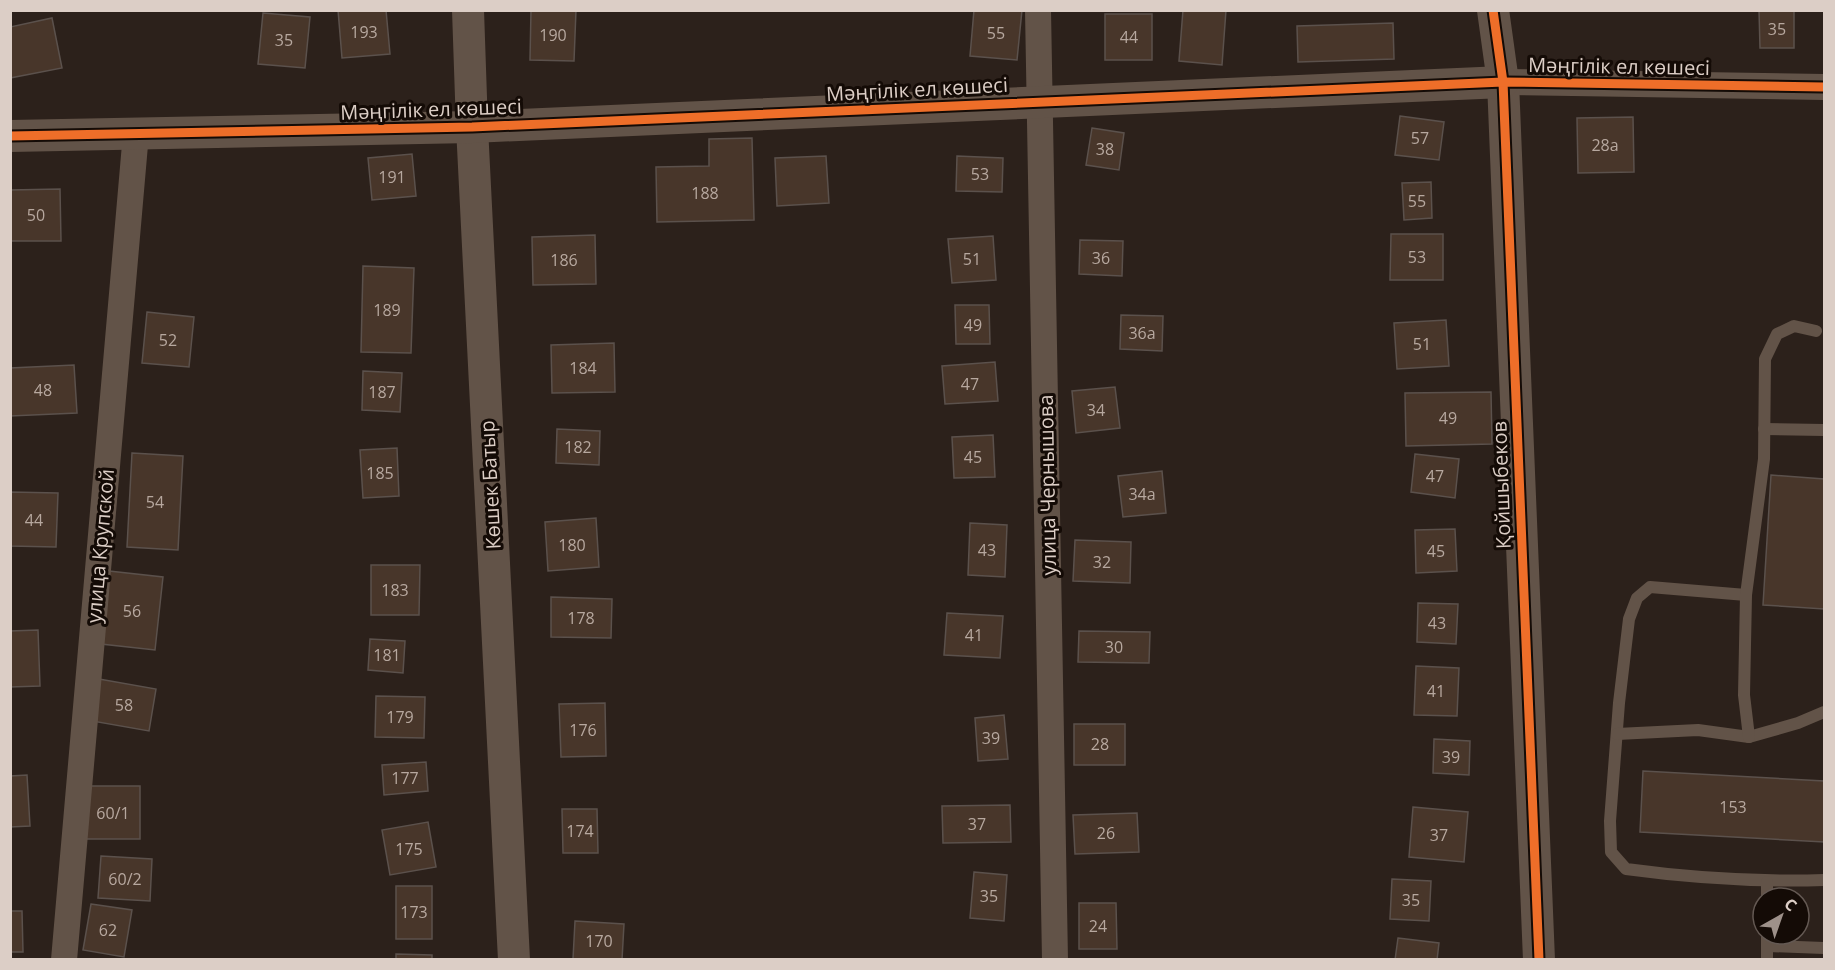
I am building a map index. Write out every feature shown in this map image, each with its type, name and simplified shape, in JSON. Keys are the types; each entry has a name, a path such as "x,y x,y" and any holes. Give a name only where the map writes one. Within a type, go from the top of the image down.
{"street":[{"name":"Көшек Батыр","path":"468,10 514,960"},
{"name":"улица Чернышова","path":"1038,10 1055,960"},
{"name":"Қойшыбеков","path":"1493,10 1503,82 1539,960"},
{"name":"Мәңгілік ел көшесі","path":"10,136 472,127 1503,82 1824,87"},
{"name":"улица Крупской","path":"64,960 136,134"}],"lane":[{"path":"1749,737 1744,695 1746,595 1764,459 1765,359 1777,334 1794,326 1816,331"},
{"path":"1764,429 1824,430"},
{"path":"1746,595 1650,587 1637,598 1629,619 1617,734 1610,821 1611,852 1626,869 1678,876 1767,882 1824,880"},
{"path":"1617,734 1698,730 1749,737 1798,723 1824,712"}],"building":[{"path":"338,10 386,10 390,54 342,58"},
{"path":"531,10 576,10 574,61 530,60"},
{"path":"974,10 1022,10 1017,60 970,56"},
{"path":"1183,10 1226,10 1222,65 1179,61"},
{"path":"1759,10 1794,10 1794,48 1760,48"},
{"path":"263,13 310,17 305,68 258,64"},
{"path":"1105,14 1152,14 1152,60 1105,60"},
{"path":"52,18 62,68 10,78 10,27"},
{"path":"1393,23 1394,59 1298,62 1297,26"},
{"path":"1400,116 1444,122 1439,160 1395,155"},
{"path":"1633,117 1634,172 1578,173 1577,118"},
{"path":"1092,128 1124,133 1119,170 1086,165"},
{"path":"752,138 754,220 657,222 656,167 709,166 709,139"},
{"path":"412,154 416,196 372,200 368,158"},
{"path":"826,156 829,203 777,206 775,158"},
{"path":"957,156 1003,158 1002,192 956,191"},
{"path":"1431,182 1432,218 1404,220 1402,183"},
{"path":"60,189 61,241 10,241 10,190"},
{"path":"1391,234 1443,234 1443,280 1390,280"},
{"path":"595,235 596,284 533,285 532,237"},
{"path":"993,236 996,280 952,283 948,239"},
{"path":"1080,240 1123,241 1122,276 1079,274"},
{"path":"363,266 414,268 411,353 361,352"},
{"path":"955,305 989,305 990,344 956,344"},
{"path":"147,312 194,317 189,367 142,363"},
{"path":"1121,315 1163,316 1162,351 1120,349"},
{"path":"1446,320 1449,366 1397,369 1394,323"},
{"path":"614,343 615,392 552,393 551,345"},
{"path":"995,362 998,401 945,404 942,366"},
{"path":"74,365 77,413 10,416 10,368"},
{"path":"363,371 402,373 400,412 362,410"},
{"path":"1115,387 1120,428 1076,433 1072,391"},
{"path":"1491,392 1492,444 1406,446 1405,393"},
{"path":"557,429 600,431 599,465 556,463"},
{"path":"993,435 995,477 954,478 952,437"},
{"path":"397,448 399,496 363,498 360,450"},
{"path":"132,453 183,456 178,550 127,547"},
{"path":"1415,454 1459,459 1455,498 1411,492"},
{"path":"1162,471 1166,513 1123,517 1118,476"},
{"path":"1771,475 1824,479 1824,609 1763,605"},
{"path":"10,492 58,493 56,547 10,546"},
{"path":"596,518 599,567 548,571 545,522"},
{"path":"970,523 1007,525 1005,577 968,575"},
{"path":"1455,529 1457,571 1416,573 1415,530"},
{"path":"1075,540 1131,542 1130,583 1073,581"},
{"path":"371,565 420,565 419,615 371,615"},
{"path":"109,571 163,577 155,650 101,644"},
{"path":"551,597 612,599 611,638 551,637"},
{"path":"1418,603 1458,604 1456,644 1417,642"},
{"path":"947,613 1003,616 1000,658 944,655"},
{"path":"38,630 40,686 10,687 10,631"},
{"path":"1079,631 1150,632 1149,663 1078,662"},
{"path":"370,639 405,641 403,673 368,670"},
{"path":"1416,666 1459,668 1457,716 1414,715"},
{"path":"99,679 156,689 149,731 92,721"},
{"path":"376,696 425,697 424,738 375,737"},
{"path":"605,703 606,756 561,757 559,704"},
{"path":"1004,715 1008,759 978,761 975,718"},
{"path":"1074,724 1125,724 1125,765 1074,765"},
{"path":"1434,739 1470,741 1469,775 1433,773"},
{"path":"426,762 428,791 384,795 382,765"},
{"path":"1643,771 1824,781 1824,842 1640,832"},
{"path":"27,775 30,826 10,827 10,776"},
{"path":"86,786 140,786 140,839 86,839"},
{"path":"1010,805 1011,842 943,843 942,806"},
{"path":"1413,807 1468,812 1464,862 1409,857"},
{"path":"562,809 597,809 598,853 563,853"},
{"path":"1137,813 1139,852 1075,854 1073,815"},
{"path":"428,822 436,867 390,875 382,830"},
{"path":"101,856 152,859 150,901 98,898"},
{"path":"974,872 1007,875 1004,921 970,918"},
{"path":"1392,879 1431,881 1429,921 1390,919"},
{"path":"396,886 432,886 432,939 396,939"},
{"path":"1079,903 1116,903 1117,949 1079,949"},
{"path":"91,904 132,910 124,957 83,950"},
{"path":"10,911 22,911 23,952 10,952"},
{"path":"575,921 624,924 622,960 573,959"},
{"path":"1398,938 1439,943 1437,960 1395,960"},
{"path":"396,954 432,955 432,960 396,960"}],"cycle path":[{"path":"1493,10 1503,82 1539,960"},
{"path":"10,136 472,127 1503,82 1824,87"}]}
